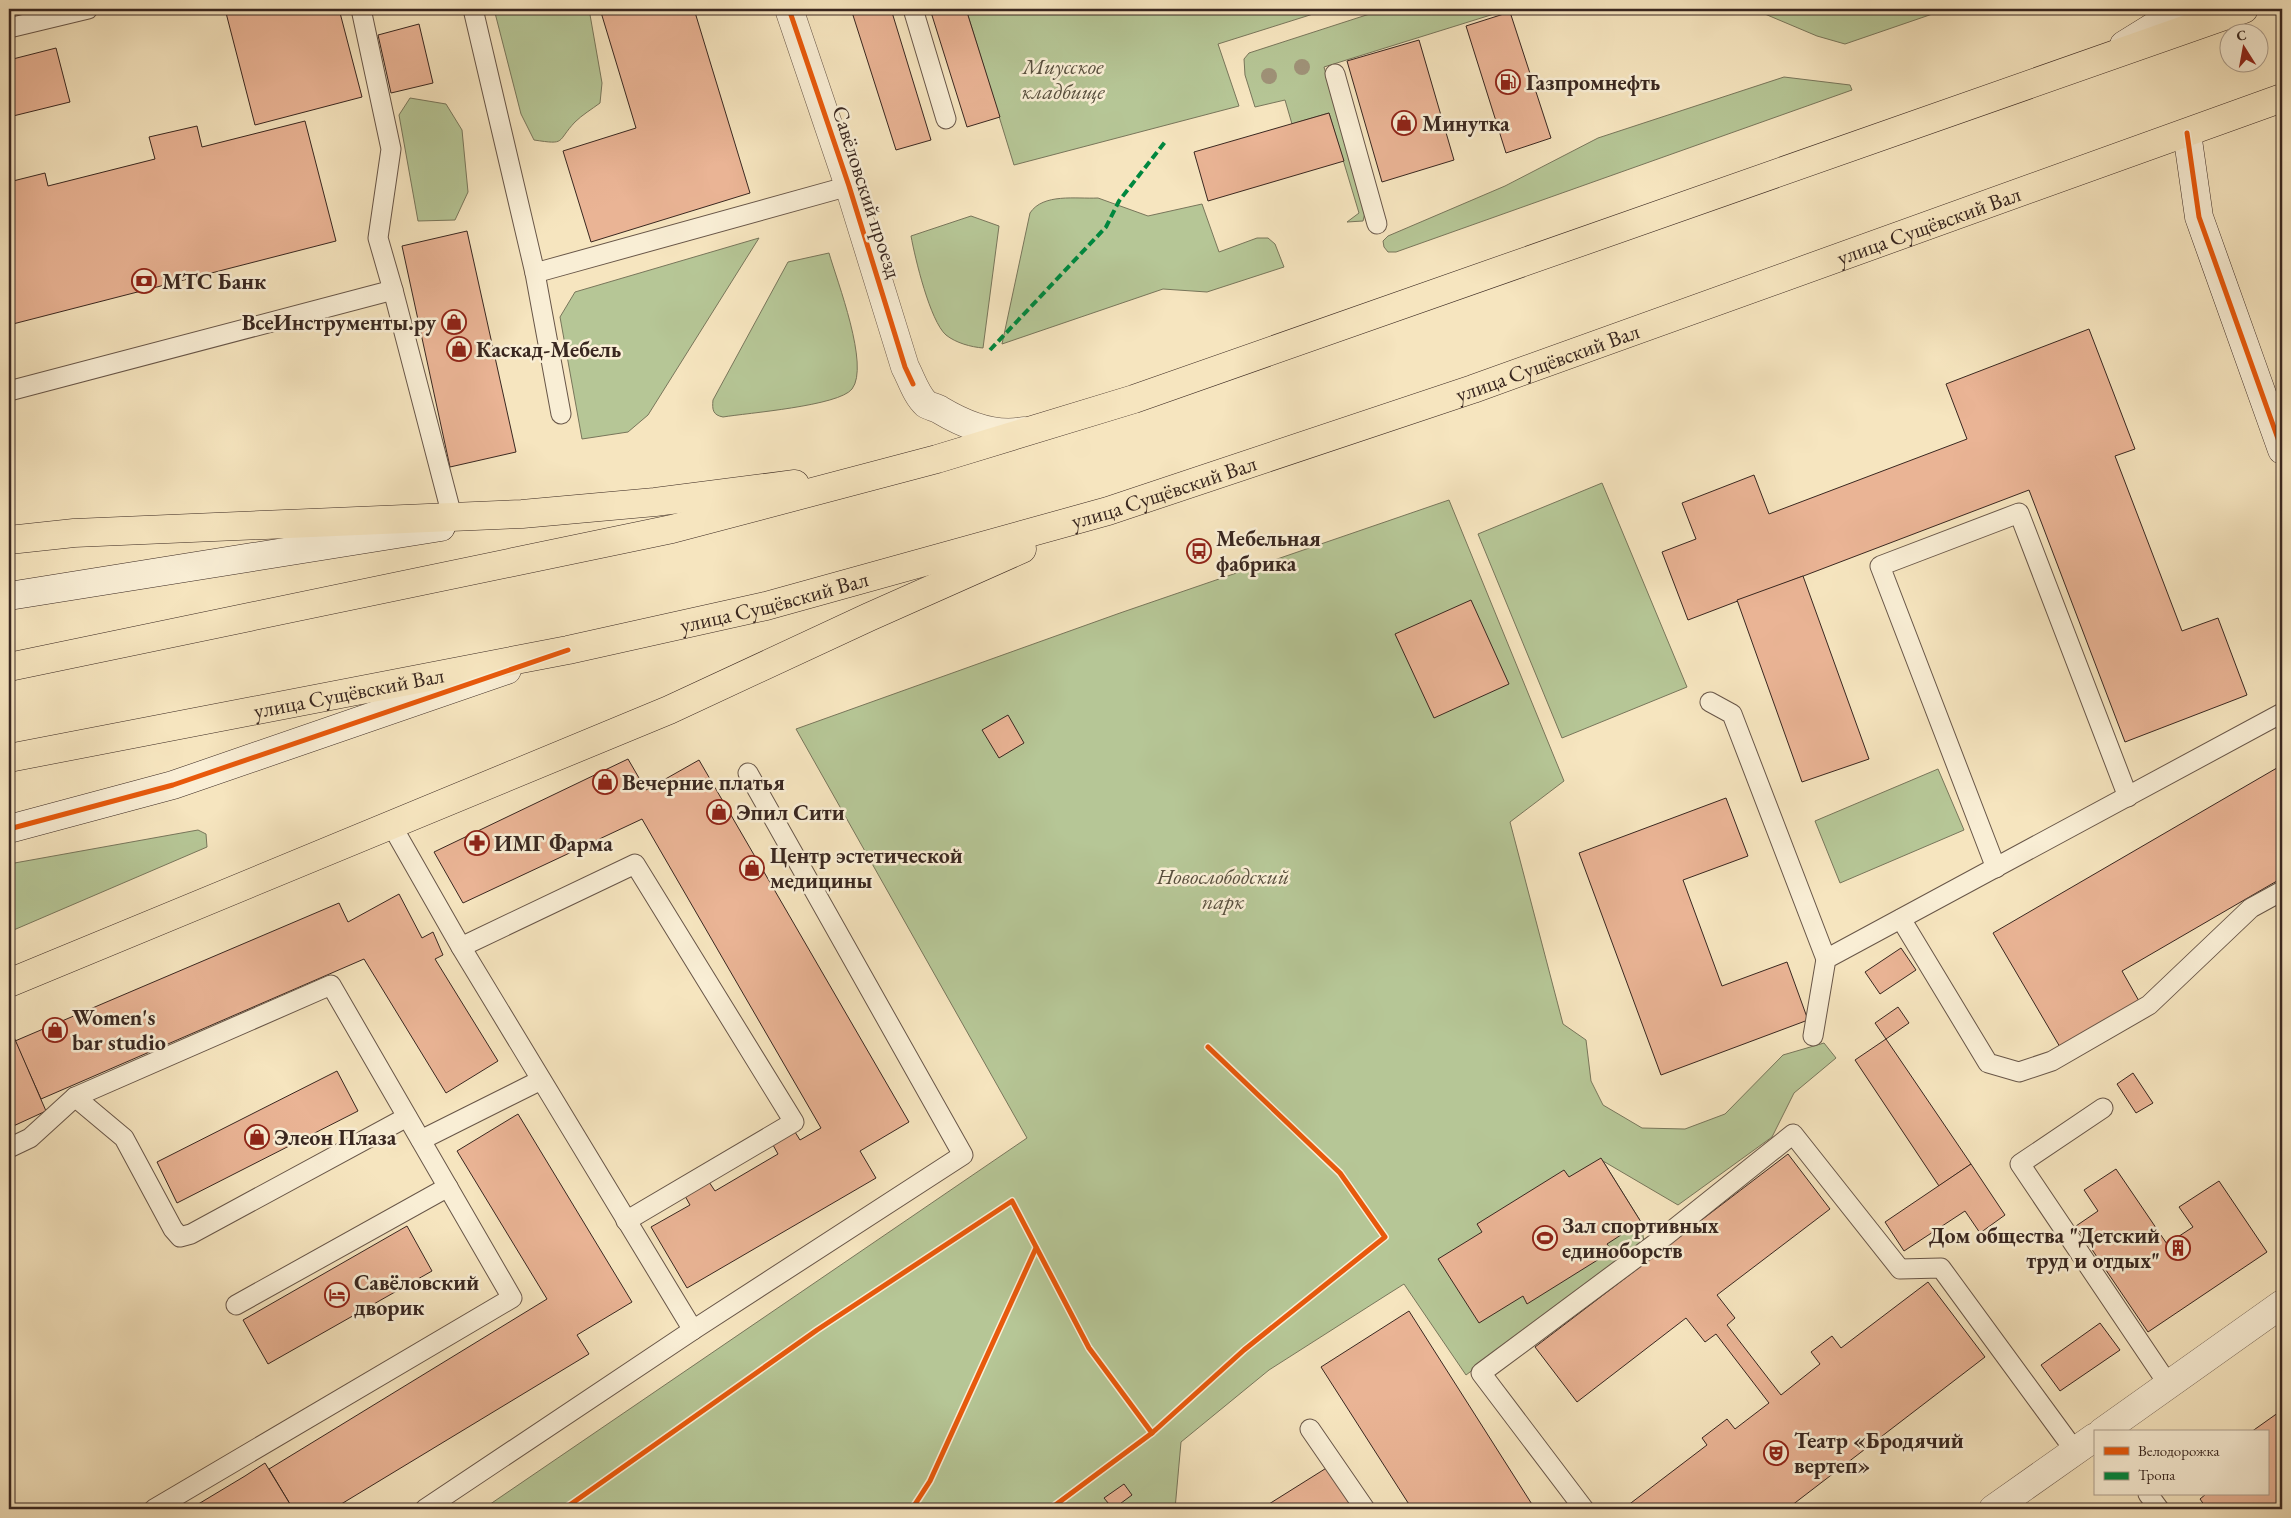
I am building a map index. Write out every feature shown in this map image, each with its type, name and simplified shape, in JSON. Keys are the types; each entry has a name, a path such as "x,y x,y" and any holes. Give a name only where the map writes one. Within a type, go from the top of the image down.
{"main road":[{"path":"9,667 672,530 937,459 1134,399 1802,162 2244,9"},
{"name":"улица Сущёвский Вал","path":"9,758 568,650 766,606 1108,510 1473,388 2282,98"},
{"path":"9,540 74,533 522,514 655,502 788,485 937,459"},
{"path":"9,983 669,710 1108,510"}],"street":[{"name":"Савёловский проезд","path":"788,9 849,186 913,384 926,404 938,409 954,420 976,427 1012,432 1038,428"},
{"path":"2102,58 2182,9"},
{"path":"2186,133 2199,218 2282,450"},
{"path":"9,596 522,514"},
{"path":"9,829 173,785 568,650"},
{"path":"2104,1430 2282,1304"},
{"path":"1993,1509 2094,1437"}],"lane":[{"path":"9,28 88,9"},
{"path":"361,9 391,149 378,238 452,516"},
{"path":"473,9 535,273 561,414"},
{"path":"913,9 946,120"},
{"path":"1335,74 1377,224"},
{"path":"535,273 849,186"},
{"path":"9,391 393,290"},
{"path":"1996,868 1880,566 2019,513 2128,797"},
{"path":"1710,702 1732,714 1826,959 1812,1036"},
{"path":"1826,959 2282,713"},
{"path":"426,1509 692,1330 963,1155 748,773"},
{"path":"392,826 541,1080 692,1330"},
{"path":"462,947 635,864 794,1122 626,1221"},
{"path":"1901,919 1988,1063 2019,1072 2052,1061 2149,1005 2251,908 2282,891"},
{"path":"9,1148 30,1138 75,1097 331,985 512,1298 242,1468 154,1509"},
{"path":"421,1140 541,1080"},
{"path":"75,1097 124,1138 174,1229 180,1236 191,1234 407,1117"},
{"path":"2103,1108 2020,1164 2168,1384"},
{"path":"1584,1509 1481,1373 1664,1236 1793,1134 1900,1269 1941,1268 2094,1434"},
{"path":"236,1305 448,1186"},
{"path":"1310,1429 1365,1509"},
{"path":"2150,1496 2160,1509"}],"green space":[{"path":"494,9 589,9 602,83 600,103 578,119 562,138 556,142 534,140 521,114"},
{"name":"Миусское кладбище","path":"966,9 1329,9 1218,44 1239,106 1014,165"},
{"path":"1385,9 1510,9 1324,67 1365,213 1363,221 1347,222 1359,213 1329,113 1292,124 1285,100 1255,107 1245,75 1244,59 1249,53"},
{"path":"1753,9 1947,9 1845,44 1817,36"},
{"path":"1784,77 1850,85 1852,90 1396,252 1388,252 1384,247 1383,241 1388,236 1505,186 1598,138"},
{"path":"410,98 446,104 462,130 468,192 455,220 418,221 399,115"},
{"path":"1061,198 1098,198 1148,216 1202,204 1219,252 1257,238 1268,238 1275,244 1284,267 1207,292 1163,289 1002,344 1030,213 1043,202 1051,200"},
{"path":"971,216 999,226 983,348 969,346 954,340 940,328 924,288 911,236"},
{"path":"759,238 648,415 628,432 582,439 560,317 575,292"},
{"path":"829,253 845,302 855,343 857,378 852,389 844,395 812,404 723,417 717,415 713,409 713,400 788,262"},
{"path":"1602,483 1687,687 1562,738 1478,534"},
{"name":"Новослободский парк","path":"1449,500 1564,781 1510,822 1563,1024 1586,1040 1591,1081 1603,1105 1642,1128 1685,1129 1725,1114 1783,1055 1824,1043 1836,1058 1794,1093 1772,1137 1678,1205 1603,1161 1641,1222 1644,1242 1466,1375 1404,1284 1269,1370 1181,1442 1175,1509 483,1509 1027,1138 796,729 1120,613"},
{"path":"1938,769 1964,830 1840,883 1815,821"},
{"path":"198,830 206,834 207,847 9,932 9,864"}],"building":[{"path":"225,9 339,9 362,97 255,125"},
{"path":"600,9 694,9 750,193 591,242 563,151 636,128"},
{"path":"851,9 891,9 931,140 896,150"},
{"path":"930,9 966,9 1000,117 967,127"},
{"name":"Газпромнефть","path":"1510,12 1551,138 1506,153 1466,26"},
{"path":"419,24 433,83 391,93 378,35"},
{"name":"Минутка","path":"1419,40 1454,160 1382,182 1347,61"},
{"path":"56,48 70,102 9,117 9,60"},
{"path":"1329,113 1344,161 1208,201 1194,152"},
{"path":"305,121 336,241 9,325 9,182 45,173 48,186 155,159 149,137 197,126 202,147"},
{"name":"Каскад-Мебель","path":"467,231 516,452 450,467 402,246"},
{"path":"2089,329 2135,449 2115,456 2182,631 2218,618 2247,695 2125,742 2029,490 1688,620 1662,552 1696,539 1682,503 1754,475 1769,514 1967,439 1946,384"},
{"path":"1803,576 1869,759 1802,782 1737,600"},
{"path":"1471,600 1509,684 1434,718 1395,634"},
{"path":"1008,715 1024,743 999,758 982,730"},
{"path":"628,759 646,790 699,760 909,1122 860,1151 876,1178 687,1288 651,1227 690,1205 685,1196 709,1182 715,1191 778,1154 773,1145 795,1132 800,1140 821,1128 642,819 463,903 434,852"},
{"path":"2282,765 2282,878 2122,971 2139,1001 2060,1047 1993,933"},
{"path":"1726,798 1748,856 1683,880 1722,986 1787,962 1808,1020 1661,1075 1579,853"},
{"path":"399,894 422,938 433,932 443,955 435,959 498,1061 446,1093 364,959 41,1099 15,1041 339,903 348,922"},
{"path":"1901,948 1916,970 1880,994 1865,972"},
{"path":"1898,1007 1909,1023 1886,1039 1875,1023"},
{"path":"9,1029 46,1111 9,1128"},
{"path":"1886,1039 1971,1164 1939,1186 1855,1060"},
{"name":"Элеон Плаза","path":"337,1071 358,1111 177,1203 157,1162"},
{"path":"2133,1073 2153,1103 2136,1113 2117,1084"},
{"path":"518,1114 632,1302 577,1335 589,1354 333,1509 293,1509 269,1469 547,1299 457,1151"},
{"path":"1788,1154 1830,1209 1717,1295 1735,1318 1727,1325 1781,1395 1820,1364 1811,1352 1832,1336 1841,1348 1928,1282 1985,1357 1787,1509 1623,1509 1707,1445 1702,1438 1727,1419 1735,1429 1769,1403 1716,1334 1705,1342 1686,1318 1577,1402 1535,1347"},
{"name":"Зал спортивных единоборств","path":"1601,1158 1641,1222 1607,1244 1612,1251 1527,1304 1523,1296 1479,1323 1438,1259 1482,1232 1477,1224 1564,1170 1569,1177"},
{"path":"1971,1164 2005,1215 1980,1233 1965,1211 1904,1251 1885,1222"},
{"name":"Дом общества \"Детский труд и отдых\"","path":"2116,1169 2167,1244 2193,1227 2179,1207 2219,1181 2267,1252 2148,1332 2076,1226 2098,1211 2084,1190"},
{"name":"Савёловский дворик","path":"407,1226 432,1271 268,1364 243,1320"},
{"path":"1409,1311 1535,1509 1412,1509 1321,1367"},
{"path":"2100,1323 2120,1350 2060,1391 2041,1365"},
{"path":"2282,1410 2282,1509 2207,1509 2200,1499 2204,1496 2268,1496 2268,1430 2254,1430"},
{"path":"265,1463 293,1509 190,1509 245,1476"},
{"path":"1328,1467 1355,1509 1261,1509"},
{"path":"1124,1484 1132,1495 1113,1509 1104,1498"}],"marked path":[{"path":"990,350 1106,227 1119,201 1165,142"}],"cycle path":[{"path":"789,9 849,186 905,367 913,384"},
{"path":"2187,133 2199,217 2282,450"},
{"path":"9,829 173,785 568,650"},
{"path":"1050,1509 1152,1433 1244,1350 1385,1237 1340,1173 1208,1047"},
{"path":"564,1509 817,1330 1012,1201 1089,1348 1152,1433"},
{"path":"912,1509 930,1481 1036,1248"}],"place":[{"name":"Газпромнефть","path":"1508,82"},
{"name":"Минутка","path":"1404,123"},
{"name":"МТС Банк","path":"144,281"},
{"name":"ВсеИнструменты.ру","path":"454,322"},
{"name":"Каскад-Мебель","path":"459,349"},
{"name":"Мебельная фабрика","path":"1199,551"},
{"name":"Вечерние платья","path":"605,782"},
{"name":"Эпил Сити","path":"719,812"},
{"name":"ИМГ Фарма","path":"477,843"},
{"name":"Центр эстетической медицины","path":"752,868"},
{"name":"Women's bar studio","path":"55,1030"},
{"name":"Элеон Плаза","path":"257,1137"},
{"name":"Зал спортивных единоборств","path":"1545,1238"},
{"name":"Дом общества \"Детский труд и отдых\"","path":"2178,1248"},
{"name":"Савёловский дворик","path":"337,1295"},
{"name":"Театр «Бродячий вертеп»","path":"1776,1453"}]}
